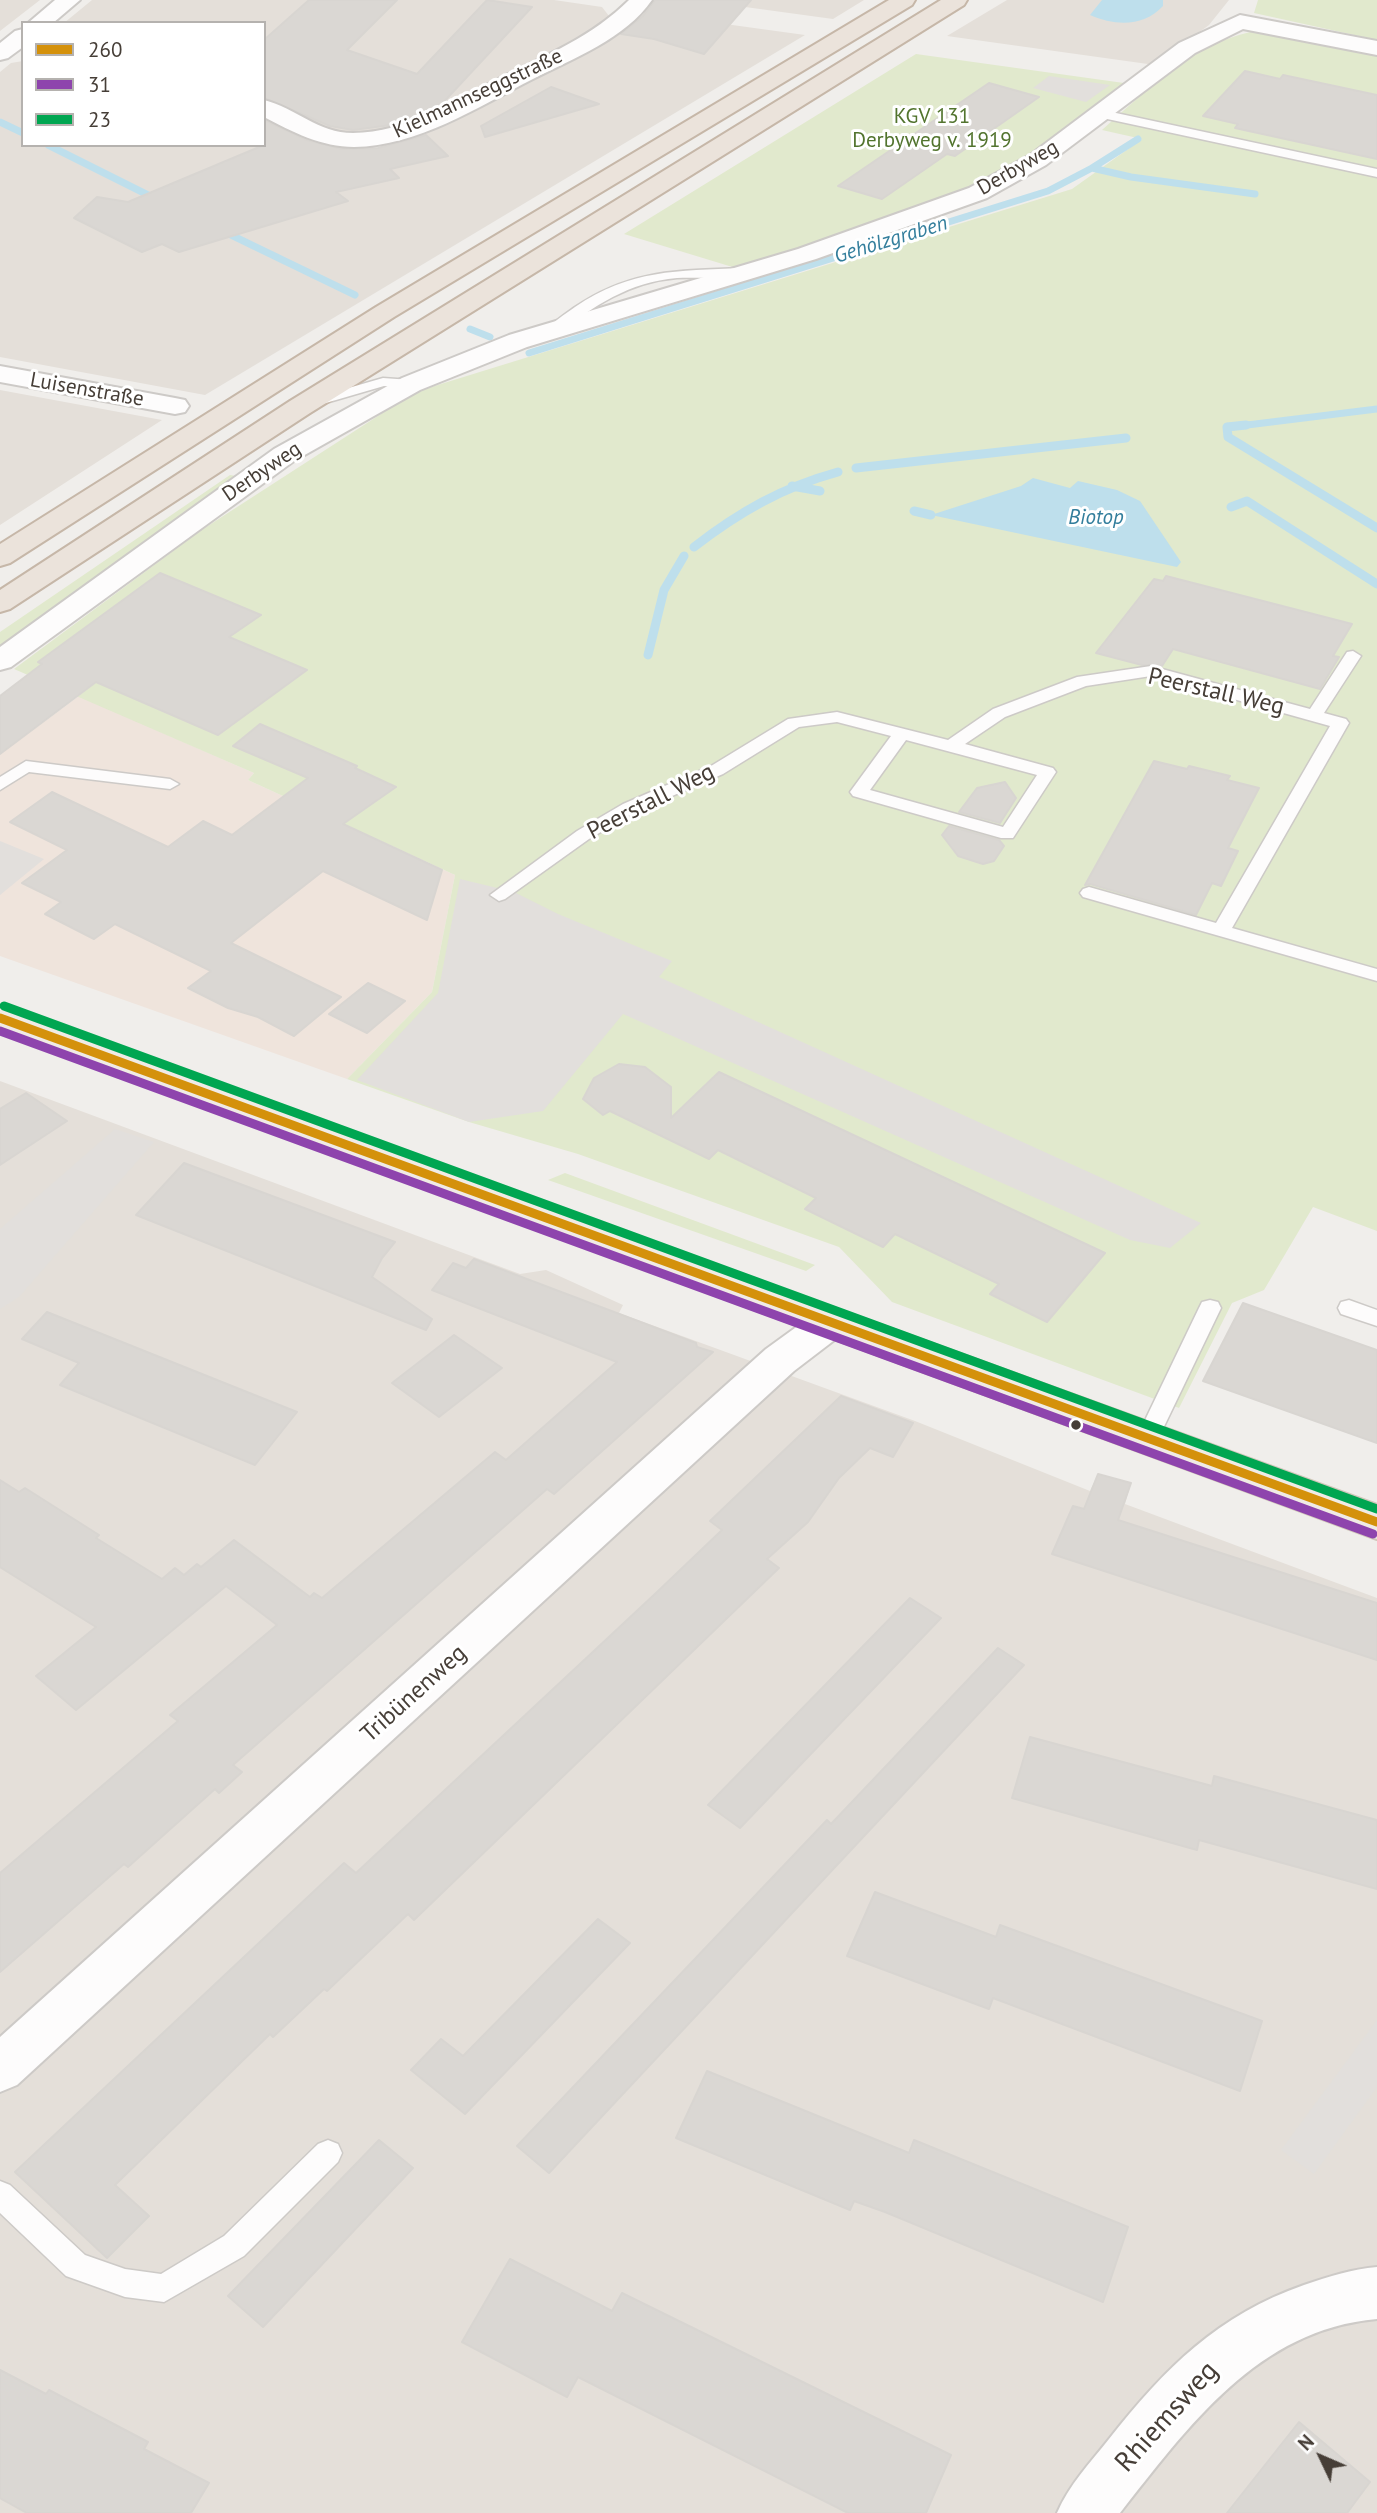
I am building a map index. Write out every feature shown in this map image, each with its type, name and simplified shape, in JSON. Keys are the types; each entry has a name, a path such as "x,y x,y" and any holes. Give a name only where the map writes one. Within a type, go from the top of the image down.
{"highway":[{"path":"0,557 385,312 904,0"},
{"path":"0,603 300,407 956,0"}],"main road":[{"path":"0,1018 1377,1522"}],"street":[{"path":"43,21 69,0"},
{"name":"Kielmannseggstraße","path":"266,108 308,132 330,138 355,140 392,135 469,102 577,48 625,17 634,1"},
{"path":"1240,11 1377,48"},
{"name":"Derbyweg","path":"0,661 284,455 411,384 486,353 889,226 978,193 1038,160 1240,11"},
{"name":"Luisenstraße","path":"0,374 175,406"},
{"name":"Tribünenweg","path":"0,2069 770,1369 831,1322"},
{"name":"Rhiemsweg","path":"1085,2513 1171,2404 1215,2360 1264,2327 1305,2310 1377,2293"}],"lane":[{"path":"1102,114 1377,173"},
{"path":"300,407 383,383 411,384"},
{"path":"1314,716 1353,656"},
{"name":"Peerstall Weg","path":"499,895 583,835 629,808 717,770 794,723 837,717 951,746 999,713 1083,681 1151,671 1340,723 1221,931"},
{"path":"901,734 859,792 1007,834 1047,772 951,746"},
{"path":"0,785 26,766 170,784"},
{"path":"1089,893 1377,975"},
{"path":"1147,1439 1210,1308"},
{"path":"1349,1308 1377,1318"},
{"path":"0,2194 76,2266 125,2283 164,2288 234,2246 328,2153"}],"shaded area":[{"path":"0,0 40,0 0,31"},
{"path":"92,0 554,0 602,7 609,16 590,32 445,105 381,131 344,135 322,130 266,99 266,21 66,21"},
{"path":"694,0 864,0 833,19"},
{"path":"1007,0 1229,0 1209,25 1155,65 947,36"},
{"path":"645,13 805,35 205,395 0,357 0,72 11,63 21,61 21,147 266,147 266,119 295,136 321,144 370,146 299,178 426,130 618,32"},
{"path":"1049,76 1110,85 1086,102 1033,88"},
{"path":"0,390 162,420 0,525"},
{"path":"79,696 254,773 248,780 455,875 432,992 347,1079 0,956 0,754"},
{"path":"0,841 44,859 0,895"},
{"path":"460,879 514,892 558,914 672,961 659,977 1201,1223 1170,1248 1130,1240 623,1014 543,1111 469,1122 357,1080 438,993"},
{"path":"0,1081 520,1274 546,1270 623,1305 619,1313 915,1421 1090,1491 1098,1474 1131,1483 1125,1504 1377,1598 1377,2513 0,2513"},
{"path":"115,1129 154,1142 19,1297 0,1309 0,1229"},
{"path":"1377,2020 1377,2087 1314,2174 1281,2150"}],"green space":[{"path":"1258,0 1377,0 1377,40 1254,13"},
{"path":"1262,30 1377,53 1377,1231 1313,1207 1264,1290 1232,1303 1179,1408 892,1302 839,1247 578,1154 469,1122 347,1079 432,992 455,875 248,780 254,773 14,669 200,531 415,392 1072,189 1142,139 1102,130 1156,82 1217,43"},
{"name":"KGV 131 Derbyweg v. 1919","path":"916,54 1131,84 1031,158 958,196 739,269 624,234"},
{"path":"230,475 242,477 0,651 0,632"},
{"path":"565,1173 815,1265 806,1271 548,1180"}],"water":[{"path":"1102,0 1163,0 1163,6 1147,18 1119,23 1090,15"},
{"name":"Biotop","path":"1033,478 1070,488 1078,481 1117,490 1140,501 1181,562 1177,567 931,515 1021,486"}],"building":[{"path":"309,0 397,0 347,50 417,74 487,0 532,7 439,107 391,125 353,130 330,126 266,99 266,38"},
{"path":"655,0 751,0 704,54 654,39 621,34 643,16"},
{"path":"1245,71 1280,79 1283,75 1377,95 1377,159 1235,128 1238,124 1203,116"},
{"path":"989,83 1039,97 955,156 947,154 882,199 838,186"},
{"path":"551,87 599,104 485,137 481,126"},
{"path":"266,121 307,140 342,149 378,148 426,135 448,156 390,169 399,178 336,192 348,201 179,252 162,244 142,252 74,218 97,197 128,202 259,147 266,147"},
{"path":"160,573 261,615 229,637 307,670 218,735 96,682 0,754 0,696 42,664 38,662"},
{"path":"1166,576 1352,624 1333,656 1339,657 1320,689 1173,649 1162,666 1142,665 1096,653 1154,579 1163,581"},
{"path":"260,724 357,766 355,768 396,787 343,824 442,870 427,920 323,871 231,943 341,997 294,1036 258,1017 228,1008 188,988 211,971 115,924 94,939 45,914 61,902 22,883 67,850 10,822 52,792 168,847 203,821 232,835 308,778 233,746"},
{"path":"1154,761 1230,776 1227,780 1259,788 1228,848 1238,851 1221,886 1212,883 1196,915 1090,884 1085,885"},
{"path":"1005,782 1016,798 1000,823 959,812 977,788"},
{"path":"949,826 999,840 1004,846 994,861 983,864 958,856 942,835"},
{"path":"368,983 405,1001 367,1033 329,1014"},
{"path":"619,1064 645,1067 671,1087 671,1118 719,1072 1105,1253 1047,1322 990,1294 999,1284 895,1234 883,1247 805,1209 816,1198 718,1150 709,1159 610,1111 603,1115 583,1099 594,1078"},
{"path":"26,1093 67,1121 0,1165 0,1109"},
{"path":"184,1163 395,1242 372,1277 432,1319 426,1330 136,1215"},
{"path":"474,1259 696,1343 697,1347 713,1352 554,1494 547,1489 233,1765 242,1772 219,1793 215,1789 128,1867 124,1864 0,1972 0,1873 178,1721 170,1715 277,1625 226,1586 76,1710 36,1676 96,1627 0,1567 0,1480 19,1492 25,1488 99,1535 96,1538 162,1579 175,1568 184,1575 197,1564 201,1567 234,1540 310,1597 314,1593 322,1598 495,1452 506,1460 617,1362 432,1290 453,1263 466,1268"},
{"path":"1243,1303 1377,1350 1377,1443 1203,1381"},
{"path":"47,1312 297,1412 255,1465 60,1385 79,1363 22,1339"},
{"path":"454,1335 502,1368 439,1417 392,1383"},
{"path":"841,1396 913,1423 893,1457 870,1448 839,1478 808,1522 767,1559 779,1568 414,1920 408,1914 327,1991 324,1989 273,2037 270,2034 115,2185 149,2216 107,2258 15,2172 344,1863 356,1873 656,1593 722,1530 710,1521"},
{"path":"1098,1474 1131,1483 1118,1520 1377,1603 1377,1660 1052,1554 1073,1506 1084,1509"},
{"path":"910,1598 941,1618 740,1828 708,1805"},
{"path":"998,1648 1024,1665 549,2173 517,2146 827,1820 831,1824"},
{"path":"1030,1737 1212,1786 1214,1776 1377,1820 1377,1889 1199,1840 1197,1850 1012,1798"},
{"path":"875,1892 996,1937 1000,1925 1262,2021 1240,2091 993,1998 989,2009 847,1956"},
{"path":"598,1919 630,1943 465,2114 411,2070 441,2039 463,2056"},
{"path":"707,2071 909,2153 914,2140 1128,2227 1103,2302 885,2212 854,2201 850,2210 676,2138"},
{"path":"379,2140 413,2168 263,2327 228,2296"},
{"path":"510,2259 612,2311 622,2293 951,2455 926,2513 848,2513 578,2377 567,2397 462,2342"},
{"path":"0,2370 46,2394 49,2390 148,2442 144,2449 209,2483 191,2513 27,2513 0,2498"},
{"path":"1299,2422 1370,2482 1347,2513 1227,2513"}],"waterway":[{"name":"Gehölzgraben","path":"0,122 21,132"},
{"path":"1092,168 1138,139"},
{"name":"Gehölzgraben","path":"52,147 156,199"},
{"name":"Gehölzgraben","path":"529,353 1048,191 1092,168"},
{"name":"Gehölzgraben","path":"1092,168 1131,177 1255,194"},
{"name":"Gehölzgraben","path":"231,235 355,295"},
{"name":"Gehölzgraben","path":"470,329 490,337"},
{"path":"1231,427 1377,409"},
{"path":"1246,425 1227,427 1228,437 1377,528"},
{"path":"856,468 1126,438"},
{"path":"795,487 838,472"},
{"path":"694,547 762,502 795,487"},
{"path":"795,487 820,491"},
{"path":"1231,507 1247,501 1377,584"},
{"path":"914,511 931,515"},
{"path":"648,655 664,590 684,556"}],"transit line":[{"name":"23","path":"4,1006 1377,1509"},
{"name":"260","path":"0,1018 1377,1522"},
{"name":"31","path":"0,1031 1373,1534"}]}
